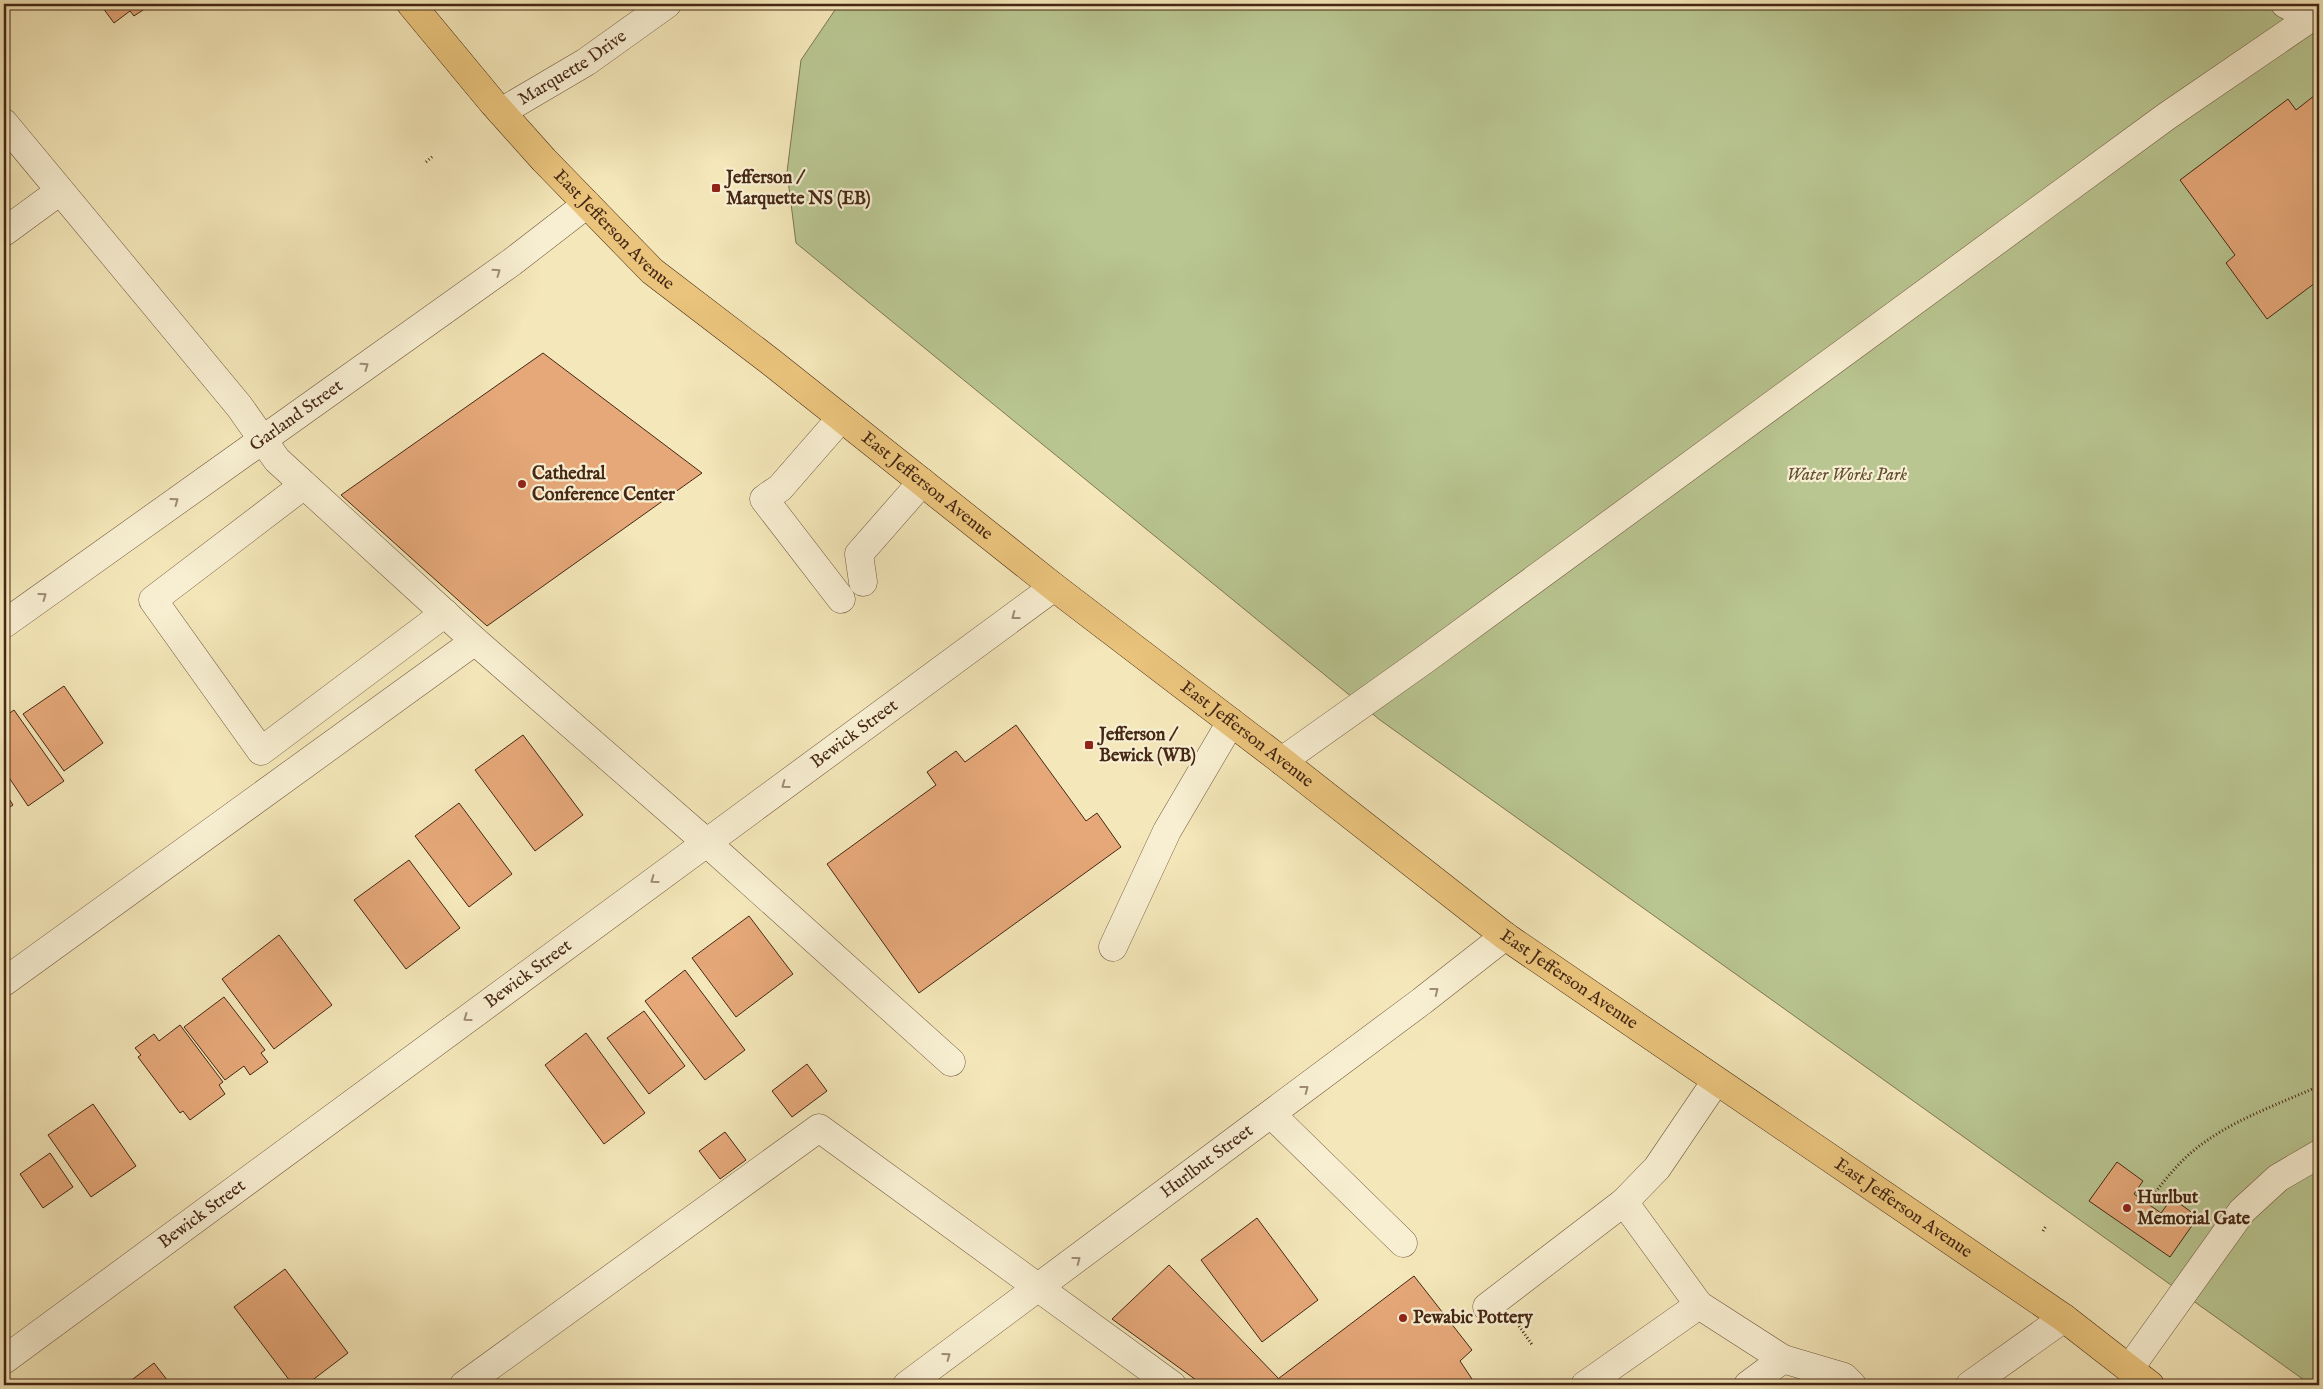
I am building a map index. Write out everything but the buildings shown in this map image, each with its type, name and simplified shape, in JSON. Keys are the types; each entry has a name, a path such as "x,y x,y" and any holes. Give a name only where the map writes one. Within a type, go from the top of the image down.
{"main road":[{"name":"East Jefferson Avenue","path":"411,4 501,112 652,270 1054,587 1282,761 1505,936 2064,1318 2150,1385"}],"street":[{"name":"Marquette Drive","path":"501,112 586,62 667,4"},
{"path":"2285,4 2316,15"},
{"path":"1282,761 1427,658 2168,116 2316,15"},
{"path":"4,123 239,406 277,460 475,641 706,842 951,1062"},
{"path":"4,232 60,191"},
{"name":"Garland Street","path":"4,624 512,262 587,204"},
{"path":"841,418 780,488 766,498 841,598"},
{"path":"864,582 860,554 922,482"},
{"path":"304,485 152,600 261,751 444,613"},
{"name":"Bewick Street","path":"4,1360 706,842 963,656 1054,587"},
{"path":"4,982 475,641"},
{"path":"1113,947 1167,832 1231,722"},
{"name":"Hurlbut Street","path":"907,1385 1039,1289 1505,936"},
{"path":"1487,1307 1624,1202 1657,1168 1716,1081"},
{"path":"1271,1114 1403,1243"},
{"path":"464,1385 819,1128 1172,1385"},
{"path":"2129,1369 2242,1211 2278,1178 2319,1154"},
{"path":"1624,1202 1699,1305 1783,1359 1844,1377 1852,1385"},
{"path":"1585,1385 1699,1305"},
{"path":"1970,1385 2064,1318"},
{"path":"1748,1385 1783,1359"}],"path":[{"path":"426,162 433,156"},
{"path":"2147,1203 2178,1165 2207,1141 2238,1122 2319,1086"},
{"path":"2043,1231 2046,1226"},
{"path":"1517,1324 1533,1346"}],"green space":[{"name":"Water Works Park","path":"839,4 2319,4 2319,1385 2311,1385 1380,720 796,243 787,172 801,60"}],"place":[{"name":"Jefferson / Marquette NS (EB)","path":"716,188"},
{"name":"Cathedral Conference Center","path":"522,484"},
{"name":"Jefferson / Bewick (WB)","path":"1089,745"},
{"name":"Hurlbut Memorial Gate","path":"2127,1208"},
{"name":"Pewabic Pottery","path":"1403,1318"}]}
